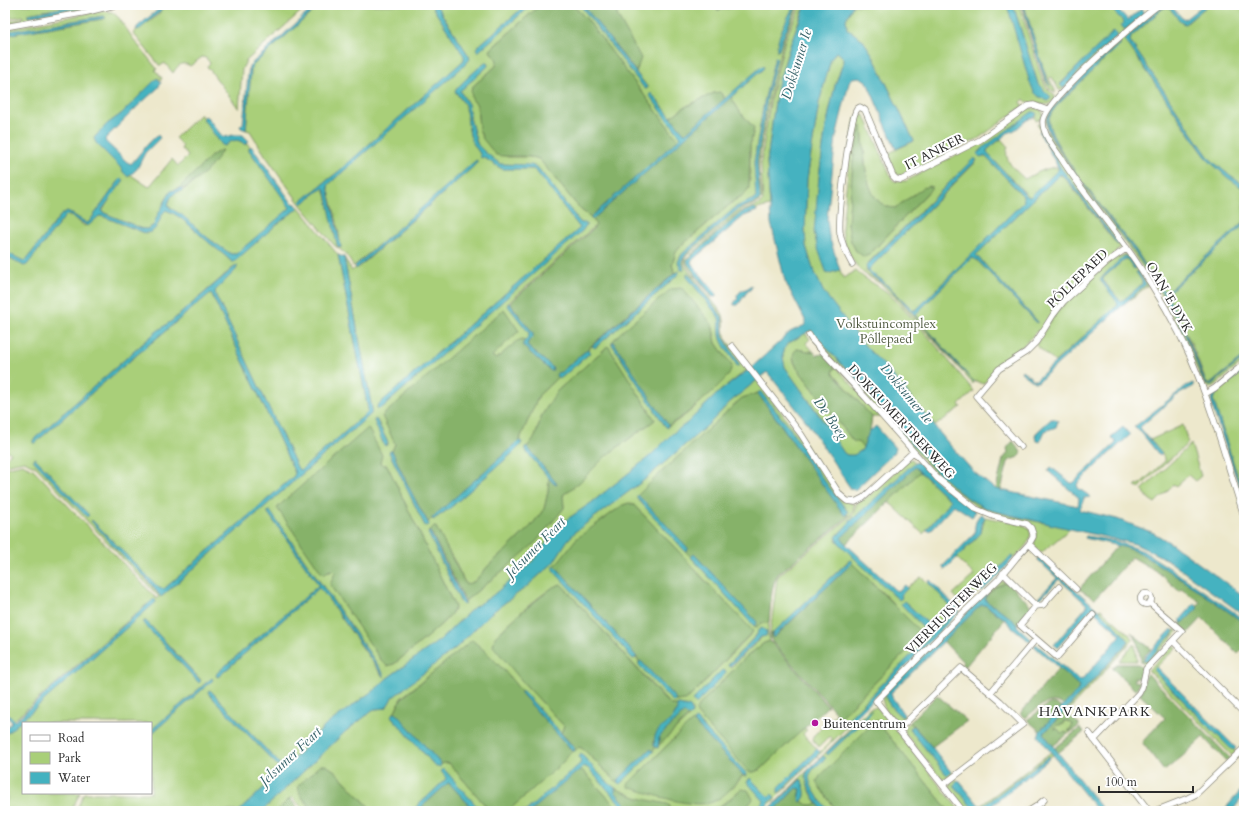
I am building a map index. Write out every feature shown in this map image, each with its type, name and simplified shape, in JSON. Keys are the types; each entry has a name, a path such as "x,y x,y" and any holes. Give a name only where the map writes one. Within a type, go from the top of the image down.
{"street":[{"path":"5,27 87,12 115,5"},
{"path":"1047,110 1101,54 1159,5"},
{"name":"IT ANKER","path":"852,264 842,242 840,227 852,120 857,109 862,108 865,110 891,172 896,179 901,180 980,140 1028,106 1034,105 1047,110"},
{"name":"OAN 'E DYK","path":"1047,110 1043,121 1052,145 1078,184 1148,278 1170,314 1190,356 1205,394 1244,516"},
{"name":"PÔLLEPAED","path":"1022,447 976,396 999,369 1026,352 1036,342 1053,315 1067,299 1107,262 1127,248"},
{"name":"DOKKUMERTREKWEG","path":"809,335 937,478 976,509 993,516 1024,523 1031,528 1033,537 1030,544"},
{"path":"732,346 801,434 840,495 847,501 859,501 913,452"},
{"path":"1205,394 1215,388 1244,364"},
{"path":"1030,544 1076,589"},
{"name":"VIERHUISTERWEG","path":"898,730 876,701 1030,544"},
{"path":"1003,573 1036,606"},
{"path":"1059,587 1043,605 1036,606 1020,625 1036,639 1058,657 1093,615"},
{"path":"1094,740 1139,692 1142,687 1146,669 1182,631 1150,603"},
{"path":"991,692 1036,639"},
{"path":"1173,641 1244,713"},
{"path":"943,785 1023,724 991,692 961,668 898,730 964,811"},
{"path":"1089,733 1150,811"},
{"path":"1155,811 1196,794 1244,748"},
{"path":"1030,811 1044,800"},
{"path":"1037,806 1041,811"}],"green space":[{"path":"5,5 78,5 28,14 28,17 96,5 110,5 5,25 5,22 24,18 23,16 5,19"},
{"path":"163,5 308,5 246,61 242,69 239,109 207,66 210,63 206,58 202,57 190,66 187,64 182,64 173,73 165,63 160,66 133,33 159,14"},
{"path":"320,5 431,5 465,56 461,63 339,171 300,202 302,204 324,188 341,248 337,222 328,187 329,184 468,61 469,56 436,5 526,5 476,48 489,42 531,5 540,5 492,48 490,51 497,60 496,66 472,87 472,99 477,105 478,118 507,157 533,157 539,159 581,210 591,217 590,218 592,220 593,219 596,225 507,304 529,333 529,336 525,341 522,339 496,359 491,355 494,352 504,309 395,444 392,451 389,452 420,516 429,524 428,522 432,518 433,520 450,508 520,446 522,442 519,441 539,395 558,377 561,378 590,353 588,349 592,346 596,347 679,274 678,271 675,273 672,265 676,252 735,200 744,195 750,181 750,146 754,128 740,112 731,97 763,69 763,66 725,99 723,95 714,93 683,108 671,117 651,93 649,95 681,135 678,140 586,18 572,5 580,5 644,88 648,88 636,72 638,67 624,29 617,15 617,5 707,5 718,10 746,5 794,5 780,37 777,51 779,50 797,5 799,5 784,39 769,100 759,161 762,199 757,203 739,211 685,257 684,261 685,266 722,313 726,339 748,369 719,392 650,456 591,503 569,518 532,562 492,596 473,608 440,640 326,725 283,770 239,811 76,811 84,794 152,794 152,733 211,682 208,681 152,729 152,722 22,722 22,794 80,794 71,811 5,811 7,793 5,792 5,735 156,601 146,605 14,720 5,711 5,468 22,464 33,469 157,599 159,597 36,467 24,461 5,465 5,459 11,453 8,451 5,453 5,256 21,264 30,261 66,215 72,217 85,226 99,216 102,216 145,233 150,232 156,227 166,210 182,219 232,262 298,208 298,206 338,255 368,412 301,470 298,469 216,296 215,291 236,270 236,265 173,320 156,332 33,440 35,443 95,390 207,296 210,294 212,295 295,473 294,476 164,589 159,588 120,549 161,597 371,414 372,409 344,257 352,271 355,268 358,268 473,167 477,161 353,266 346,254 334,245 300,204 250,131 246,130 252,66","holes":["775,57 777,58 767,98 757,162 759,192 756,202 738,209 686,254 682,261 683,267 679,259 682,254 736,207 757,198 754,162 764,102","485,62 488,66 460,91 468,104 470,118 478,145 485,153 500,164 535,166 538,168 579,221 586,226 383,407 377,408 377,406 580,228 536,171 533,169 502,169 483,157 476,148 470,135 465,105 455,91","689,274 719,312 723,321 723,336 739,364 721,339 718,316 687,277","712,324 716,343 732,367 693,409 685,416 666,427 611,343 619,334","608,346 655,420 607,455 580,482 563,495 564,508 511,564 465,601 466,603 461,603 428,532 434,527 454,560 466,585 475,581 489,565 531,526 544,509 548,492 549,478 525,450 525,447 527,447 535,437 542,415 557,391","374,420 377,420 388,443 388,445 384,445","33,459 37,460 89,515 85,515","380,459 380,463 387,465 455,607 447,619 428,636 394,664 387,666 381,660 331,585 335,572 333,570 327,572","268,511 293,543 382,671 383,677 319,588 218,677 217,673 318,586","144,621 146,621 201,680 199,682 143,623","210,690 279,763 279,767 208,692"]},
{"path":"540,5 572,5 586,18 678,140 591,217 581,210 539,159 496,155 483,139 479,129 477,105 472,99 472,87 496,66 497,60 490,51 492,48"},
{"path":"583,5 617,5 617,15 641,58 636,72"},
{"path":"707,5 746,5 718,10"},
{"path":"801,5 806,5 800,17 786,57 775,101 767,162 770,206 744,212 687,260 701,282 713,296 712,297 687,266 685,260 738,213 758,205 763,201 761,162 771,97 785,40"},
{"path":"853,5 1007,5 1034,92 1038,96 1048,101 1051,98 1038,84 1013,5 1019,5 1042,79 1046,87 1055,96 1053,101 1047,104 1027,103 1024,99 1021,102 1023,106 979,138 901,177 898,176 891,168 887,154 914,141 872,54 862,39 847,29 846,19"},
{"path":"1021,5 1023,5 1046,81 1050,85 1044,71 1024,5 1107,5 1122,20 1125,29 1143,12 1144,15 1062,90 1059,90 1052,77 1049,78 1055,93 1047,86","holes":["1114,32 1118,36 1092,58 1063,88 1060,84 1089,55"]},
{"path":"1162,5 1167,5 1155,12 1124,40 1202,152 1232,181 1244,189 1244,222 1165,292 1153,277 1135,249 1084,184 1058,145 1051,130 1049,119 1052,112 1047,120 1052,139 1095,200 1142,263 1168,302 1190,344 1205,384 1211,385 1214,383 1244,358 1244,361 1216,385 1210,388 1204,385 1177,325 1161,295 1136,258 1080,183 1049,136 1045,121 1049,111 1094,63","holes":["1120,43 1121,45 1102,61 1052,111 1092,68"]},
{"path":"1208,5 1244,5 1244,185 1230,176 1210,159 1130,41 1131,37 1166,7 1187,23"},
{"path":"101,11 112,12 119,18 162,78 161,80 157,78 121,114 107,124 94,138 96,143 124,173 128,177 131,175 149,187 172,159 178,166 188,156 181,148 183,146 175,138 200,114 225,146 235,140 240,141 245,145 247,143 250,147 249,150 290,206 289,210 236,254 226,252 168,205 172,194 182,191 193,183 221,150 211,156 179,188 175,189 166,199 154,225 147,229 143,229 102,212 121,178 89,222 87,223 67,211 61,215 26,260 24,261 5,252 5,35 103,19 104,16 5,32 5,29"},
{"name":"Volkstuincomplex Pôllepaed","path":"837,52 843,57 843,63 835,85 825,132 819,177 827,273 840,270 843,278 856,271 889,294 922,329 974,391 959,405 961,407 935,426 885,366 866,347 831,303 823,291 812,266 806,246 805,232 807,179 819,103 831,59"},
{"path":"720,92 725,99 686,133 684,133 671,117 683,108 714,93"},
{"path":"731,97 740,112 754,128 750,146 749,188 744,195 735,200 681,246 676,252 672,265 675,273 556,376 558,377 539,395 519,441 428,522 413,496 392,451 395,444 382,416 504,309 519,331 492,356 496,359 517,341 522,339 525,341 523,346 551,371 553,368 527,346 533,333 510,303 592,230 596,225 593,219"},
{"path":"1029,108 1041,110 1043,114 1042,118 1036,121 1036,113 984,147 981,156 986,157 1023,196 1024,201 916,310 912,309 882,280 870,272 869,269 977,161 974,158 868,263 866,271 887,287 901,301 974,382 973,384 900,303 881,284 859,269 850,256 844,241 842,228 855,118 859,114 865,116 894,181 906,181 981,142","holes":["862,126 866,172 871,192 879,202 889,208 895,208 909,198 932,188 869,255 856,251 851,241 848,224 853,161 860,127"]},
{"path":"1037,124 1041,124 1122,246 1069,295 1041,333 1037,331 1024,345 1007,357 1009,360 1001,364 983,384 977,381 975,382 966,374 915,315 967,262 972,258 975,258 1037,323 1038,322 976,255 1059,175 1063,176 1117,245 1119,244 1061,168"},
{"path":"862,126 865,162 870,188 876,198 884,205 895,208 923,188 928,186 932,187 869,255 864,257 856,251 851,241 848,224 853,161 860,127"},
{"path":"1001,139 1008,147 1008,161 1025,179 1049,168 1058,167 1058,171 1032,196 1029,197 987,153 987,150"},
{"path":"221,150 214,162 200,177 183,189 179,188 211,156"},
{"path":"1244,225 1244,356 1213,382 1208,384 1192,345 1167,295"},
{"path":"1126,254 1149,284 1132,299 1129,299 1146,284 1138,271 1136,272 1142,281 1142,284 1121,302 1103,278 1125,259 1127,259 1134,269 1136,268 1129,258 1126,256 1123,257 1100,280 1118,302 1118,305 1055,362 1036,345 1049,324 1064,304 1084,284 1103,267 1120,256"},
{"path":"682,288 712,324 716,343 732,366 729,375 711,393 686,414 668,426 613,341 619,334 671,289"},
{"path":"811,330 936,471 959,492 984,508 1014,517 1071,528 1041,553 1034,546 1036,534 1034,526 995,515 977,507 944,483 811,336 808,331"},
{"path":"805,333 810,339 806,343 814,352 797,349 793,360 797,368 853,441 859,443 863,447 856,455 850,456 843,452 823,420 785,367 783,349 789,343"},
{"path":"608,346 655,420 607,455 580,482 563,495 564,508 536,542 465,601 431,532 429,532 436,527 466,585 475,581 489,565 531,526 544,509 548,492 549,478 554,484 557,484 527,447 535,437 542,415 557,391"},
{"path":"797,349 814,352 817,355 824,354 835,366 833,373 872,417 870,431 863,447 859,443 853,441 797,368 793,355"},
{"path":"835,366 881,417 872,417 833,372"},
{"path":"1244,370 1244,497 1213,399 1218,392"},
{"path":"757,380 799,436 840,498 854,504 853,511 850,516 847,515 848,512 820,475 791,430 760,391 742,398 636,497 754,626 756,627 763,623 769,622 768,634 770,641 764,643 746,657 700,704 697,714 737,758 754,772 761,769 804,728 807,730 803,734 817,749 778,788 781,791 833,739 830,736 819,747 812,739 814,735 836,714 847,727 763,811 761,811 775,797 768,797 750,778 755,790 764,801 757,811 744,811 746,809 741,789 719,806 708,810 681,809 679,811 669,811 670,806 667,804 652,802 615,788 602,777 581,754 580,764 526,811 508,811 563,762 572,751 579,747 583,749 618,783 652,753 656,747 658,748 659,745 692,714 692,709 689,707 671,705 561,584 544,593 535,600 495,637 522,681 564,726 561,733 523,691 521,691 501,667 472,641 401,698 391,716 436,767 444,763 449,763 490,811 481,811 468,797 446,779 412,811 373,811 335,771 325,765 300,795 314,811 305,811 292,797 277,811 262,811 346,731 375,709 386,708 392,698 458,646 491,613 525,588 553,563 567,541 576,531 643,481 708,425 730,402","holes":["629,503 634,505 753,632 693,694 684,700 639,665 636,658 633,659 554,566 577,539 623,505","759,632 762,637 731,667 728,665","696,719 747,774 746,776 743,776 730,790 714,801 628,784"]},
{"path":"758,393 845,515 849,516 778,574 772,591 769,622 763,623 756,627 754,626 756,622 694,554 691,557 686,552 688,550 638,495 742,398"},
{"path":"1183,425 1188,443 1140,488 1135,486 1137,484 1139,485 1165,461 1162,454 1150,440"},
{"path":"368,428 382,455 380,463 387,465 455,607 447,619 428,636 394,664 387,666 381,660 330,585 335,572 333,570 328,571 324,575 321,572 277,508"},
{"path":"1013,441 1021,452 1021,455 1008,462 1001,490 996,489 1003,459 1008,453 1007,448"},
{"path":"1191,444 1201,476 1195,481 1188,475 1176,486 1174,484 1155,503 1149,499 1142,490"},
{"path":"912,459 915,463 854,518 852,518 838,534 836,540 899,600 901,595 908,587 921,577 944,599 952,614 935,630 904,601 901,604 931,635 845,722 840,717 916,642 893,603 852,563 851,560 847,562 775,632 770,634 777,579 779,575 850,517 854,513 856,504 874,492 908,460"},
{"path":"914,467 920,472 846,544 841,538 848,530"},
{"path":"920,472 950,500 923,534 889,502"},
{"path":"629,503 634,505 753,631 693,694 684,700 673,702 675,698 641,662 639,662 636,656 555,566 576,539 623,505"},
{"path":"985,517 1025,526 1029,528 1030,537 1026,546 1012,560 1010,557 979,589 980,591 973,594 965,602 964,606 953,594 974,575 957,558 981,533"},
{"path":"1118,545 1141,554 1162,566 1202,592 1244,623 1244,648 1238,654 1202,618 1188,633 1179,625 1184,622 1197,608 1200,602 1181,589 1179,591 1159,573 1132,557 1095,599 1079,589"},
{"path":"852,563 919,630 920,635 916,642 840,717 773,643 770,634 772,634 772,637 777,635"},
{"path":"1002,581 1010,584 1005,583 1000,585 985,595 915,666 886,692 997,583"},
{"path":"1005,583 1010,584 1031,606 1029,611 1017,625 1007,615 987,602 985,599 993,589"},
{"path":"561,584 664,699 671,705 679,705 672,719 654,740 654,746 656,747 653,751 649,750 617,782 583,749 579,747 575,751 574,747 561,733 564,726 522,681 493,646 495,637 518,615 553,587"},
{"path":"983,604 1005,619 965,667 961,664 963,662 943,641"},
{"path":"1100,609 1129,634 1133,640 1069,710 1067,709 1129,642 1115,625 1099,611"},
{"path":"1175,629 1177,631 1176,634 1145,666 1141,662 1147,660 1173,634"},
{"path":"1131,632 1151,649 1143,657 1144,660 1141,662 1137,640"},
{"path":"472,640 504,670 521,693 572,751 563,762 508,811 490,811 449,763 441,764 394,713 401,699"},
{"path":"770,641 828,706 761,769 754,772 749,772 697,714 696,710 700,704 746,657 764,643"},
{"path":"1133,645 1135,645 1137,661 1119,661"},
{"path":"1173,646 1176,648 1153,670 1206,724 1236,751 1232,756 1148,670"},
{"path":"1117,664 1138,664 1143,669 1140,678 1134,678 1134,681 1140,682 1136,691 1112,668"},
{"path":"1059,668 1078,684 1078,690 1064,706 1059,703 1048,702 1043,704 1025,718 1020,714"},
{"path":"1147,673 1230,758 1226,761 1203,737 1164,771 1142,742 1165,718 1140,695"},
{"path":"886,692 885,694 887,701 891,707 902,717 904,715 907,718 900,723 891,716 884,706 883,698 884,694"},
{"path":"937,695 967,721 932,747 910,722"},
{"path":"1052,703 1061,708 1040,731 1027,720"},
{"path":"877,707 960,811 949,811 876,720 820,788 837,811 829,811 815,794 810,783 810,774 823,756 807,772 806,776 809,789 818,804 809,805 802,801 805,796 803,784 800,779 767,811 870,708"},
{"path":"1065,711 1079,724 1079,726 1071,732 1068,730 1070,730 1073,725 1065,720 1064,724 1056,726 1055,729 1058,729 1061,733 1066,732 1068,734 1053,746 1044,733"},
{"path":"683,713 689,716 659,745 659,738 661,735"},
{"path":"876,720 949,811 837,811 820,788 817,781 820,776"},
{"path":"1065,720 1073,725 1068,731 1071,732 1068,734 1066,732 1062,734 1055,729 1056,726 1064,724"},
{"path":"693,721 743,775 730,790 715,801 706,804 696,804 684,803 660,797 628,787 628,784"},
{"path":"910,722 913,726 910,728 912,732 946,774 950,774 951,772 953,774 950,777 945,779 940,777 905,733 905,728"},
{"path":"1080,728 1084,732 1058,753 1055,748"},
{"path":"1051,752 1053,755 1050,757 1049,756 984,806 980,806"},
{"path":"320,765 326,765 335,771 373,811 314,811 300,795 298,786"},
{"path":"583,766 588,768 627,811 620,811 583,771 579,769"},
{"path":"579,769 583,771 620,811 531,811"},
{"path":"956,779 958,781 954,785 973,808 969,811 966,810 950,790 950,785"},
{"path":"448,783 475,811 417,811"},
{"path":"615,788 638,798 667,804 670,806 669,810 632,811 615,792"},
{"path":"796,788 801,789 799,798 800,802 802,801 809,805 818,804 823,811 774,811"},
{"path":"741,789 748,790 753,799 744,811 708,811 722,805"},
{"path":"290,798 300,811 277,811"}],"water":[{"path":"78,5 96,5 28,17 28,14"},
{"path":"158,5 163,5 164,8 140,29 136,30 137,27 159,9"},
{"path":"316,5 320,5 252,66 246,130 241,128 240,126 243,124 249,66"},
{"path":"431,5 436,5 470,59 329,184 328,187 341,247 339,248 337,245 324,188 302,204 300,202 339,171 464,60 464,56"},
{"path":"526,5 531,5 478,52 476,48"},
{"path":"580,5 583,5 648,88 644,88"},
{"path":"794,5 797,5 779,50 777,51 780,34"},
{"name":"Dokkumer Ie","path":"806,5 853,5 846,19 847,29 862,39 872,54 914,141 896,149 867,82 860,77 852,78 849,83 836,137 827,219 829,236 840,270 827,274 817,246 814,232 825,132 835,85 843,63 843,57 837,52 835,53 831,59 819,103 807,179 805,232 806,246 812,266 823,291 866,347 885,366 949,444 974,472 996,489 1078,506 1079,498 1048,471 1051,467 1073,483 1115,444 1116,442 1111,437 1123,427 1130,435 1077,484 1078,488 1091,497 1084,498 1080,510 1117,519 1154,533 1172,544 1244,596 1244,615 1166,559 1135,544 989,510 974,502 959,492 936,471 811,330 789,343 783,350 785,367 844,453 847,455 854,455 862,450 869,432 876,426 895,448 895,452 855,490 851,489 806,421 767,372 730,402 708,425 643,481 576,531 567,541 553,563 525,588 491,613 458,646 392,698 386,708 375,709 346,731 262,811 239,811 283,770 326,725 440,640 473,608 492,596 532,562 557,529 569,518 591,503 650,456 719,392 751,368 790,332 805,325 805,320 785,281 771,223 767,162 779,80 794,34"},
{"path":"1007,5 1013,5 1038,84 1051,98 1048,101 1038,96 1034,92 1029,80"},
{"path":"1023,5 1050,86 1046,81 1039,60"},
{"path":"1107,5 1114,5 1128,20 1141,9 1143,15 1125,30 1121,25 1123,23 1122,20"},
{"path":"1167,5 1170,5 1184,20 1203,5 1208,5 1185,24 1182,23 1170,9 1166,7 1131,37 1130,41 1210,159 1230,176 1244,185 1244,189 1228,178 1208,160 1124,40 1155,12"},
{"path":"104,16 106,18 5,35 5,32"},
{"path":"1114,31 1118,36 1092,58 1063,88 1060,85"},
{"path":"1120,43 1121,45 1096,67 1056,107 1049,119 1051,130 1058,145 1084,184 1135,249 1153,277 1165,292 1244,222 1244,225 1167,295 1184,329 1206,383 1209,384 1213,382 1244,356 1244,358 1211,385 1205,384 1183,330 1164,295 1134,251 1083,184 1054,141 1047,128 1047,118 1052,109 1090,69"},
{"path":"775,57 777,58 767,98 757,162 760,199 738,209 686,254 682,261 684,270 681,270 678,262 682,254 736,207 756,198 754,162 764,102"},
{"path":"485,62 487,62 488,66 460,91 468,104 470,118 478,145 500,164 531,165 538,168 579,221 587,224 582,231 383,407 378,409 377,406 580,228 536,171 533,169 502,169 483,157 480,157 480,154 470,135 465,105 455,91"},
{"path":"762,66 764,67 763,69 593,219 591,219 591,217 681,137 649,95 651,93 684,133 686,133"},
{"path":"157,78 161,82 158,88 105,139 106,142 131,164 154,138 158,135 160,138 145,153 137,169 128,177 96,143 94,138 107,124 121,114"},
{"path":"1032,112 1037,114 1009,132 987,150 987,153 1027,196 1030,197 1059,169 1039,132 1041,131 1061,168 1119,244 1118,245 1061,174 976,255 1038,322 1037,323 977,260 972,258 967,262 915,315 974,382 951,358 907,306 883,283 868,273 866,266 974,158 977,160 869,269 870,272 882,280 914,311 918,308 1024,201 1023,196 986,157 980,157 977,154 984,147"},
{"path":"204,116 207,117 222,136 243,135 249,141 245,145 238,140 235,140 225,146 222,145 203,119"},
{"path":"251,146 292,203 296,204 298,208 234,262 232,262 182,219 166,210 154,230 145,233 102,216 99,216 88,226 69,215 66,215 27,265 24,266 5,256 5,252 24,261 26,260 61,215 67,211 87,223 89,222 121,178 124,180 102,210 104,213 143,229 148,229 154,225 157,216 171,191 182,188 182,191 175,193 171,197 168,205 170,208 182,215 209,239 231,254 236,254 290,208 249,150"},
{"path":"477,160 473,167 356,269 355,266"},
{"path":"755,208 757,211 744,216 691,261 717,295 713,297 688,264 687,260 741,213"},
{"path":"338,255 344,257 372,409 371,414 161,597 147,579 119,552 91,521 92,520 159,588 164,589 294,476 295,473 212,295 210,294 207,296 95,390 35,443 33,443 33,440 156,332 173,320 238,265 236,270 215,291 216,296 298,469 301,470 368,412"},
{"path":"1126,256 1136,268 1134,269 1127,259 1125,259 1103,278 1103,281 1121,302 1142,284 1142,281 1136,272 1138,271 1146,284 1038,382 1034,382 1021,372 1022,370 1036,380 1118,305 1100,280 1123,257"},
{"path":"678,271 679,274 595,348 592,346"},
{"path":"687,274 689,274 722,317 723,336 739,366 737,366 723,343 720,335 720,323 718,316 687,277"},
{"path":"752,286 738,305 734,305 738,298 736,296 741,291"},
{"path":"509,303 533,333 533,337 528,342 527,346 553,368 552,371 523,346 523,343 529,336 529,333 507,305"},
{"path":"613,341 668,425 667,428 612,344"},
{"path":"588,349 590,353 561,378 556,376 557,373 561,372"},
{"path":"1244,368 1244,370 1218,392 1213,399 1244,501 1211,399 1214,393 1226,381"},
{"path":"1193,383 1194,386 1176,396 1140,427 1162,454 1160,456 1139,430 1134,427 1186,386"},
{"path":"760,391 791,430 820,475 848,512 845,516 759,395 758,393"},
{"path":"376,419 388,443 386,446 384,445 374,421"},
{"path":"1051,419 1056,419 1058,421 1056,427 1045,431 1040,442 1037,441 1035,437 1036,433"},
{"path":"519,441 522,442 515,451 450,508 433,520 432,518 434,516"},
{"path":"525,447 527,447 557,484 554,484 525,450"},
{"path":"392,451 406,482 429,525 425,526 389,452"},
{"path":"34,458 89,515 87,517 33,460"},
{"path":"918,462 945,489 975,511 973,516 972,517 954,505 931,530 927,530 950,500 915,467 841,538 895,590 898,591 905,585 908,588 901,595 902,598 899,600 839,543 836,537 850,522 850,520 913,464"},
{"path":"638,495 688,548 686,552 636,497"},
{"path":"268,511 270,511 382,671 384,677 319,588 218,677 216,676 217,673 318,586"},
{"path":"981,514 985,518 982,524 981,533 945,570 942,567 975,533 976,522"},
{"path":"429,532 465,604 463,605 428,533"},
{"path":"1086,536 1115,541 1143,551 1244,619 1244,623 1205,595 1142,554 1127,548 1085,538"},
{"path":"694,554 757,622 754,626 691,557"},
{"path":"1011,556 1013,557 1012,560 981,592 978,589"},
{"path":"1039,557 1115,625 1129,641 1044,733 1104,811 1098,811 1038,736 1040,731 1078,690 1079,686 1034,646 1036,644 1079,680 1083,679 1120,636 1120,634 1091,609 1057,648 1054,645 1087,606 1059,579 1040,599 1038,598 1057,578 1037,559"},
{"path":"850,560 852,560 851,564 773,638 772,634"},
{"path":"554,566 636,656 636,658 633,659 553,570"},
{"path":"930,580 959,610 959,612 849,724 846,721 931,635 901,604 904,601 935,630 952,614 946,602 928,582"},
{"path":"987,594 985,599 987,602 1013,620 1032,640 1030,642 1005,619 985,605 981,605 891,693 904,715 902,717 889,704 885,694"},
{"path":"154,599 156,602 5,735 5,729 12,722 5,714 5,711 15,721"},
{"path":"1194,604 1198,608 1184,622 1181,623 1181,619"},
{"path":"146,621 201,681 199,683 143,623"},
{"path":"762,628 767,632 766,636 761,637 729,667 728,665 757,635 758,630"},
{"path":"1172,629 1174,632 1147,661 1143,659"},
{"path":"641,661 676,700 673,702 639,665 639,662"},
{"path":"1156,667 1236,748 1234,750 1231,749 1153,670"},
{"path":"722,670 726,673 696,704 692,701"},
{"path":"212,678 213,680 211,682 152,733 152,729"},
{"path":"210,690 279,763 280,766 277,765 209,694 208,691"},
{"path":"521,691 523,691 574,748 575,751 572,751 521,693"},
{"path":"677,706 689,706 692,714 689,716 684,713 661,735 659,738 658,748 654,746 657,732 672,719 677,711"},
{"path":"871,710 871,713 828,755 826,753"},
{"path":"394,713 397,714 441,764 440,767 436,767 391,716"},
{"path":"696,719 747,774 746,776 743,775 693,721"},
{"path":"913,726 932,747 951,772 948,775 912,732 910,728"},
{"path":"817,749 820,752 778,793 778,788"},
{"path":"649,750 653,751 652,753 620,784 617,782 619,779"},
{"path":"581,754 605,780 615,788 615,792 632,811 627,811 588,768 584,766 531,811 526,811 580,764 581,761 579,757"},
{"path":"823,756 826,758 813,770 809,779 816,794 829,811 823,811 818,804 806,778 806,774 809,769"},
{"path":"1049,756 1049,759 985,811 975,811 954,785 958,781 960,782 982,807"},
{"path":"444,769 481,811 475,811 448,783 417,811 412,811 445,780 446,778 441,771"},
{"path":"750,778 768,797 772,794 775,797 761,811 757,811 764,801 747,782"},
{"path":"801,779 805,791 803,800 800,802 799,801 801,789 796,788 774,811 768,811"},
{"path":"1244,787 1244,796 1232,811 1223,811"}],"place":[{"name":"Buitencentrum","path":"815,723"}],"district":[{"name":"HAVANKPARK","path":"1095,711"}],"water label":[{"name":"De Boeg","path":"831,418"},
{"name":"Jelsumer Feart","path":"535,547"},
{"name":"Jelsumer Feart","path":"290,756"}]}
